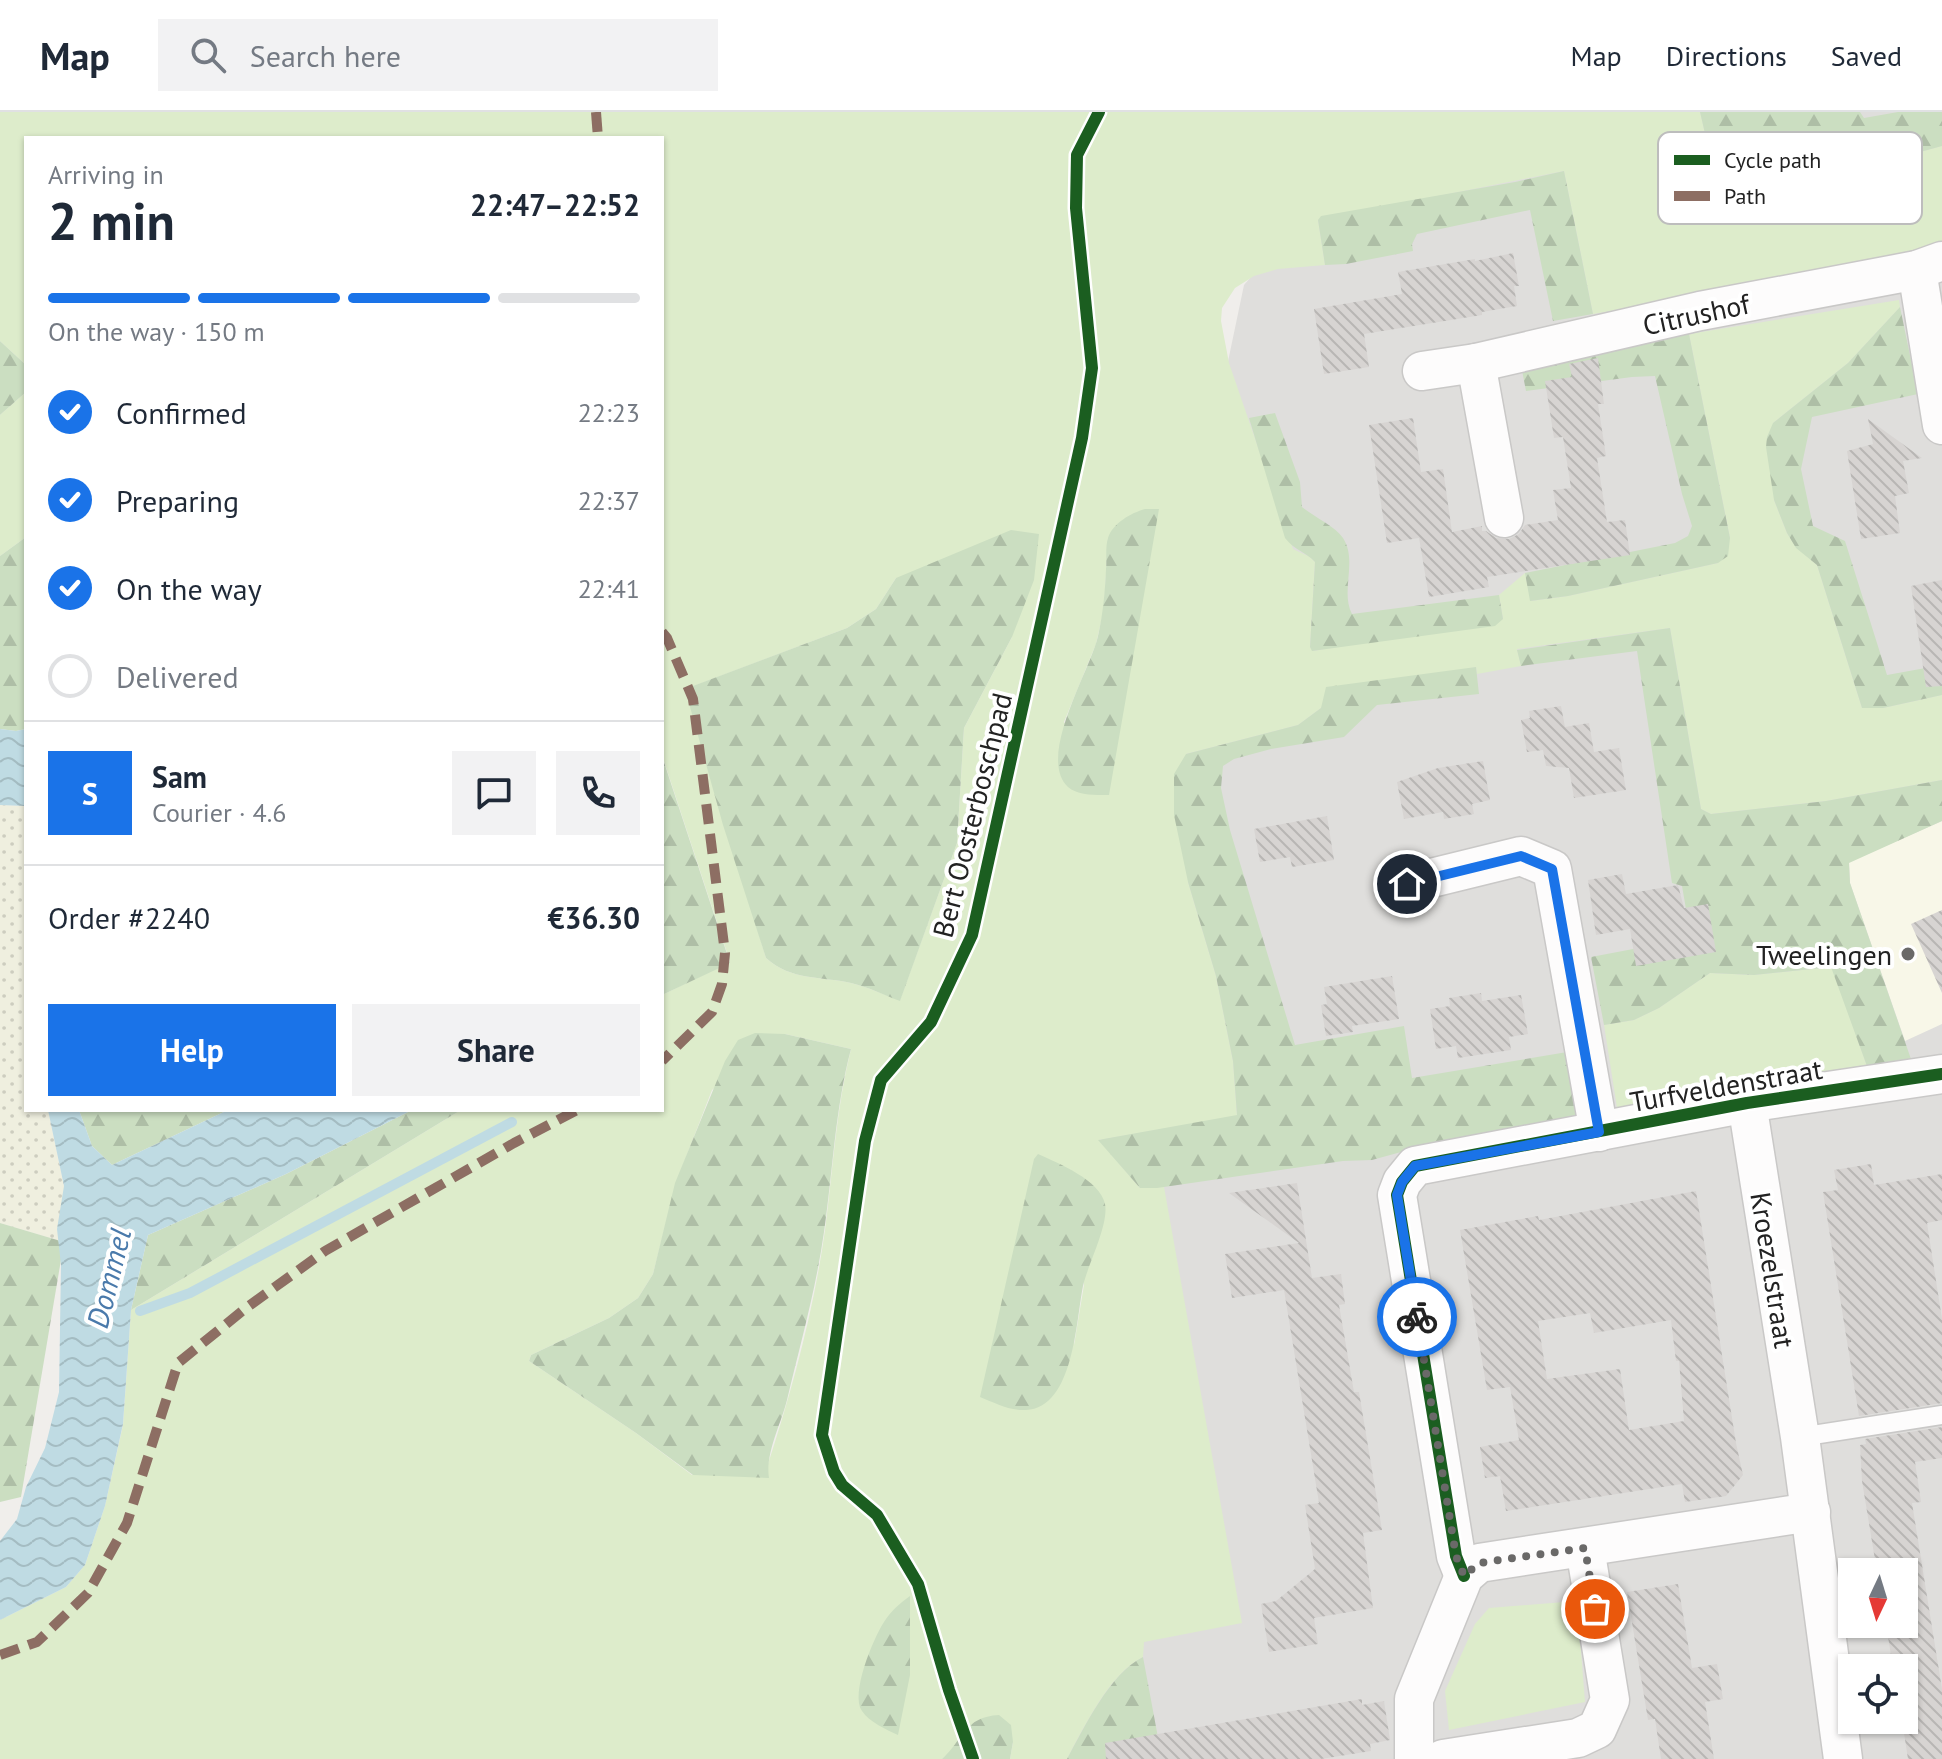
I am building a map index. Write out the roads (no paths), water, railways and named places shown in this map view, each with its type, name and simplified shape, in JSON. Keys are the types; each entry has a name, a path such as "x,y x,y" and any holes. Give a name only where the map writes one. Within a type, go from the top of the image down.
{"street":[{"name":"Citrushof","path":"1422,371 1476,363 1700,311 1929,265 1942,425"},
{"path":"1476,363 1504,518"},
{"path":"1407,884 1521,856 1552,869 1599,1132"},
{"name":"Turfveldenstraat","path":"1464,1576 1456,1556 1397,1195 1402,1182 1415,1166 1747,1103 1942,1074"},
{"name":"Kroezelstraat","path":"1747,1103 1811,1512 1843,1759"},
{"path":"1414,1759 1414,1699 1464,1576 1479,1563 1811,1512"},
{"path":"1443,1759 1578,1738 1597,1729 1610,1700 1585,1548"}],"lane":[{"path":"1800,1437 1942,1415"}],"water":[{"path":"0,729 24,729 24,806 0,805"},
{"name":"Dommel","path":"48,1112 80,1112 92,1146 112,1165 224,1112 408,1112 286,1174 148,1235 131,1310 123,1424 105,1506 85,1565 66,1587 0,1620 0,1541 17,1519 26,1487 45,1448 59,1392 61,1265 57,1229 64,1186"}],"waterway":[{"path":"140,1311 190,1293 512,1122"}],"place":[{"name":"Tweelingen","path":"1908,954"}]}
